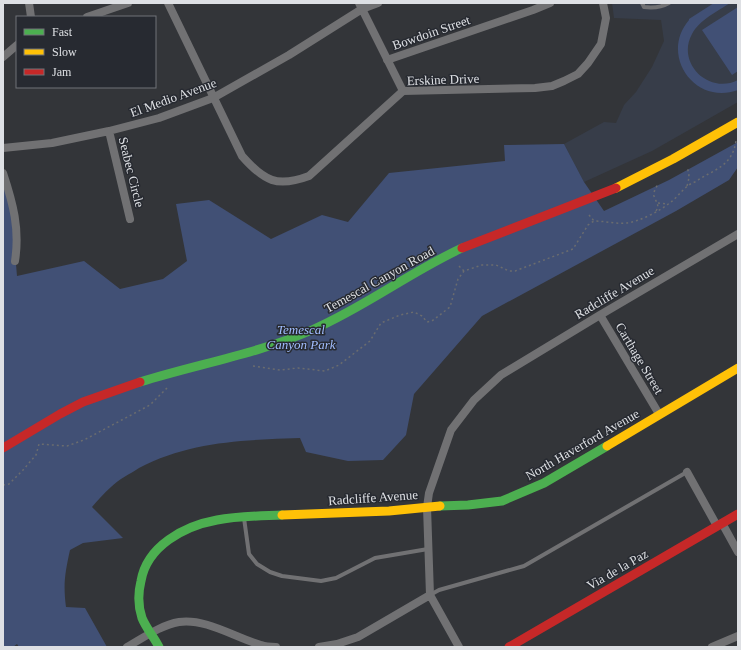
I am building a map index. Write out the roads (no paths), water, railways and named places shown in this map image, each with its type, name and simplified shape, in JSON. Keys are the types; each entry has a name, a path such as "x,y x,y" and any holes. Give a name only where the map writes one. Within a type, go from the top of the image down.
{"street":[{"path":"29,3 31,16"},
{"path":"90,16 128,3"},
{"path":"168,3 213,98"},
{"name":"El Medio Avenue","path":"3,148 52,143 109,131 159,118 213,98 289,55 360,6 378,3"},
{"name":"Bowdoin Street","path":"387,60 550,3"},
{"name":"Erskine Drive","path":"213,98 242,156 256,172 276,182 296,180 309,176 403,91 536,88 552,86 578,74 588,63 601,44 606,18 603,3"},
{"path":"360,6 403,91"},
{"path":"3,57 16,46"},
{"name":"Temescal Canyon Road","path":"3,448 58,416 93,398 162,375 272,345 312,330 347,313 442,258 467,246 604,193 631,181 663,165 738,122"},
{"name":"Seabec Circle","path":"109,131 130,219"},
{"path":"3,172 10,193 15,217 18,244 15,261"},
{"name":"Radcliffe Avenue","path":"159,647 142,617 138,596 142,574 146,564 152,555 172,537 217,520 244,517 389,511 427,507 429,493 451,430 474,400 501,375 738,234"},
{"name":"Carthage Street","path":"600,315 659,414"},
{"name":"North Haverford Avenue","path":"427,507 468,505 502,501 544,483 738,368"},
{"path":"687,472 719,525 738,552"},
{"path":"427,507 430,595 459,647"},
{"name":"Via de la Paz","path":"509,647 738,514"},
{"path":"319,647 337,644 358,637 430,595"},
{"path":"127,647 151,633 172,624 196,621 262,646 276,647"},
{"path":"712,647 722,645 738,636"}],"lane":[{"path":"642,3 644,7 650,8 669,3"},
{"path":"430,595 439,590 524,566 687,472"},
{"path":"244,517 249,554 257,564 270,572 282,576 321,582 336,578 375,558 428,549"}],"park label":[{"name":"Temescal Canyon Park","path":"301,336"}]}
